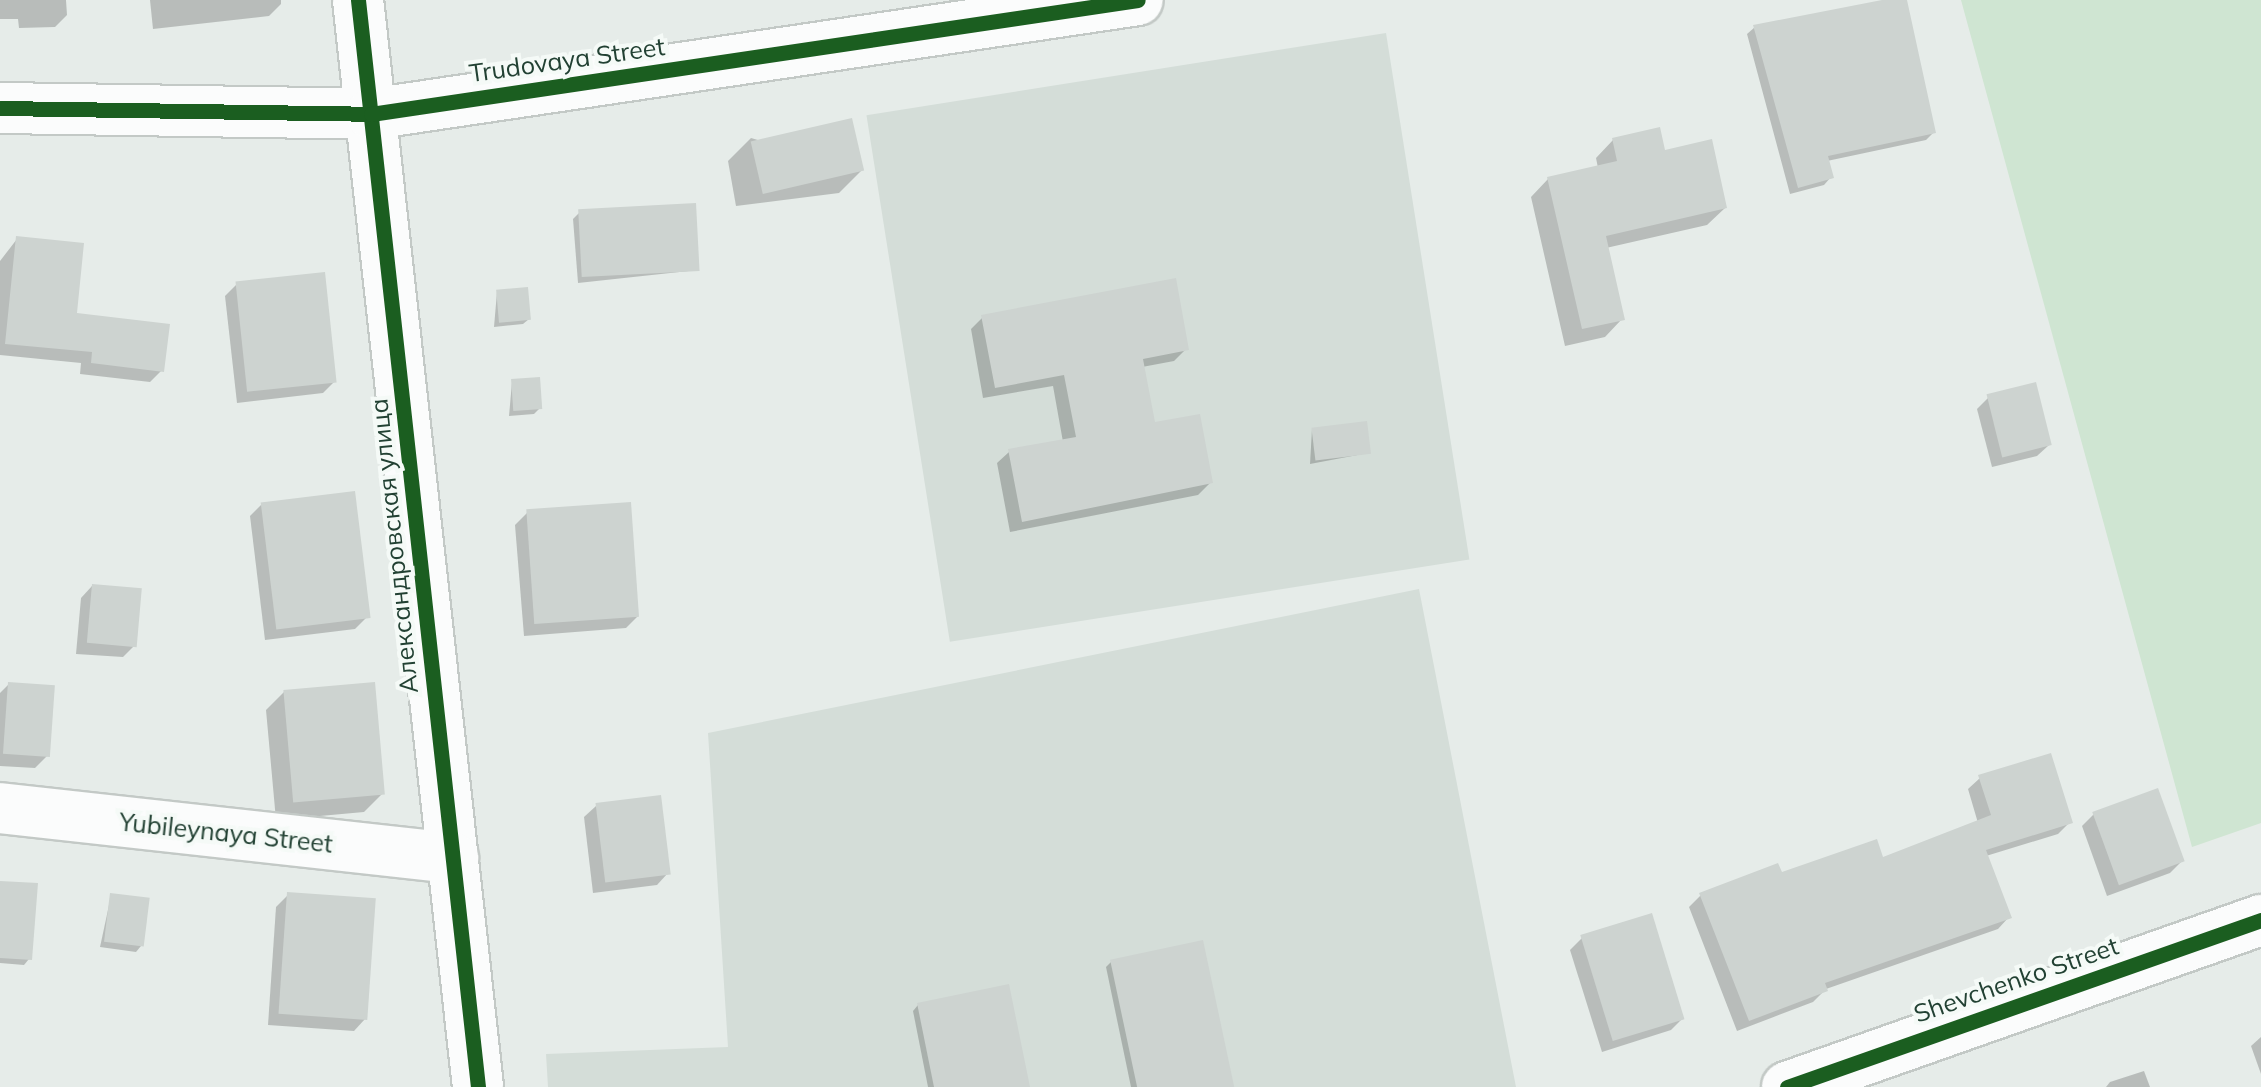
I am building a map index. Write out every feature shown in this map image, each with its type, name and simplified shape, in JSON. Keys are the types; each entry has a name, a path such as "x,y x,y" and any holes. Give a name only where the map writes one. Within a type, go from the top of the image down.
{"street":[{"name":"Александровская улица","path":"358,0 478,1087"},
{"name":"Trudovaya Street","path":"0,108 372,114 1138,0"},
{"name":"Yubileynaya Street","path":"0,808 453,858"},
{"name":"Shevchenko Street","path":"1787,1087 2261,920"}],"shaded area":[{"path":"1386,33 1469,559 950,642 866,115"},
{"path":"1419,589 1516,1087 548,1087 546,1054 728,1047 708,733"}],"green space":[{"path":"1961,0 2261,0 2261,823 2192,847"}],"building":[{"path":"1882,0 1907,0 1936,133 1828,156 1834,178 1798,188 1753,25"},
{"path":"852,118 864,171 763,194 751,141"},
{"path":"1660,127 1665,150 1712,139 1727,208 1606,236 1625,320 1582,329 1547,177 1617,161 1612,138"},
{"path":"696,203 700,271 582,277 578,209"},
{"path":"16,236 84,243 77,313 170,324 164,372 91,363 92,352 5,344"},
{"path":"325,272 337,382 247,392 235,281"},
{"path":"1176,278 1189,350 1143,359 1155,422 1200,414 1213,483 1022,522 1008,449 1076,437 1064,375 995,388 981,315"},
{"path":"528,287 531,320 499,323 496,290"},
{"path":"540,377 542,409 513,411 511,379"},
{"path":"2036,382 2052,445 2002,457 1987,394"},
{"path":"1367,421 1371,454 1315,461 1311,428"},
{"path":"355,491 371,618 276,630 261,503"},
{"path":"631,502 639,617 534,624 526,509"},
{"path":"92,584 142,588 137,647 87,643"},
{"path":"8,682 55,685 50,757 3,754"},
{"path":"375,682 385,795 293,803 283,690"},
{"path":"2051,753 2073,823 1986,850 2012,918 1825,983 1828,991 1749,1021 1699,893 1778,863 1782,872 1877,839 1883,857 1991,815 1978,775"},
{"path":"2158,788 2185,861 2119,885 2092,812"},
{"path":"661,795 671,874 605,882 595,803"},
{"path":"0,881 38,883 32,960 0,958"},
{"path":"287,892 376,898 367,1020 278,1014"},
{"path":"110,893 150,898 144,947 104,942"},
{"path":"1652,913 1684,1019 1613,1041 1580,935"},
{"path":"1203,940 1234,1087 1137,1087 1110,960"},
{"path":"1009,984 1030,1087 934,1087 917,1003"}],"cycle path":[{"path":"358,0 478,1087"},
{"path":"0,108 371,114 1138,0"},
{"path":"1787,1087 2261,920"}]}
